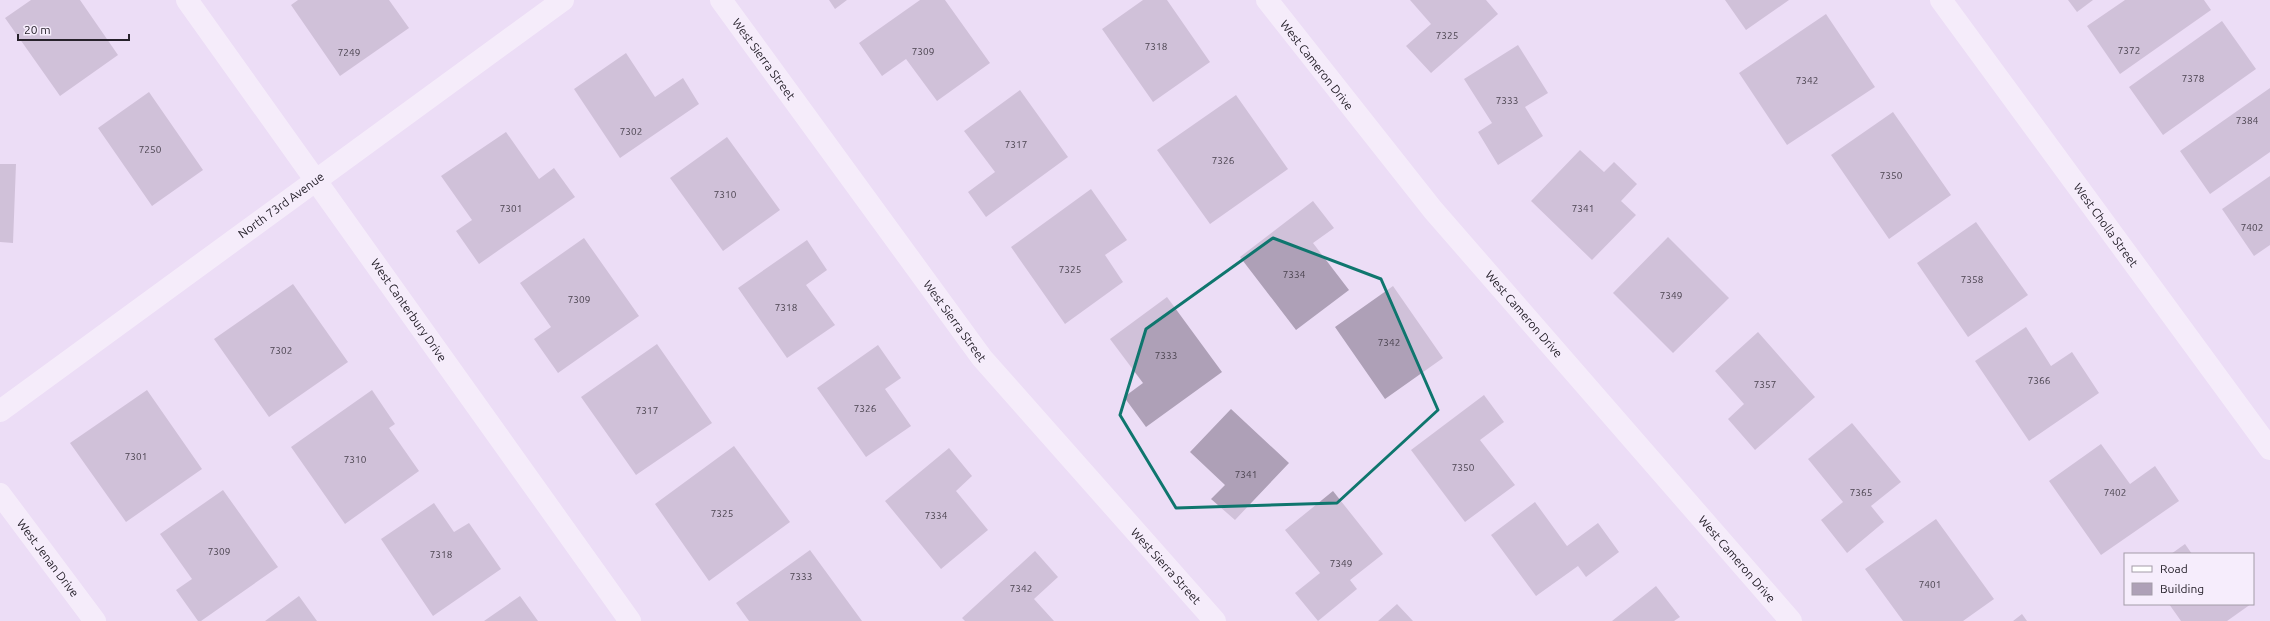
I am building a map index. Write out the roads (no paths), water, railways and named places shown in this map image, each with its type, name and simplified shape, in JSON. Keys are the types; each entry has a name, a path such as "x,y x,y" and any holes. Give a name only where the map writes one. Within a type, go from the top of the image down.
{"street":[{"name":"West Canterbury Drive","path":"187,0 317,179 630,621"},
{"name":"North 73rd Avenue","path":"0,411 563,0"},
{"name":"West Sierra Street","path":"721,0 982,358 1215,621"},
{"name":"West Cameron Drive","path":"1267,0 1433,210 1791,621"},
{"name":"West Cholla Street","path":"1941,0 2270,449"},
{"name":"West Jenan Drive","path":"0,494 95,621"}]}
